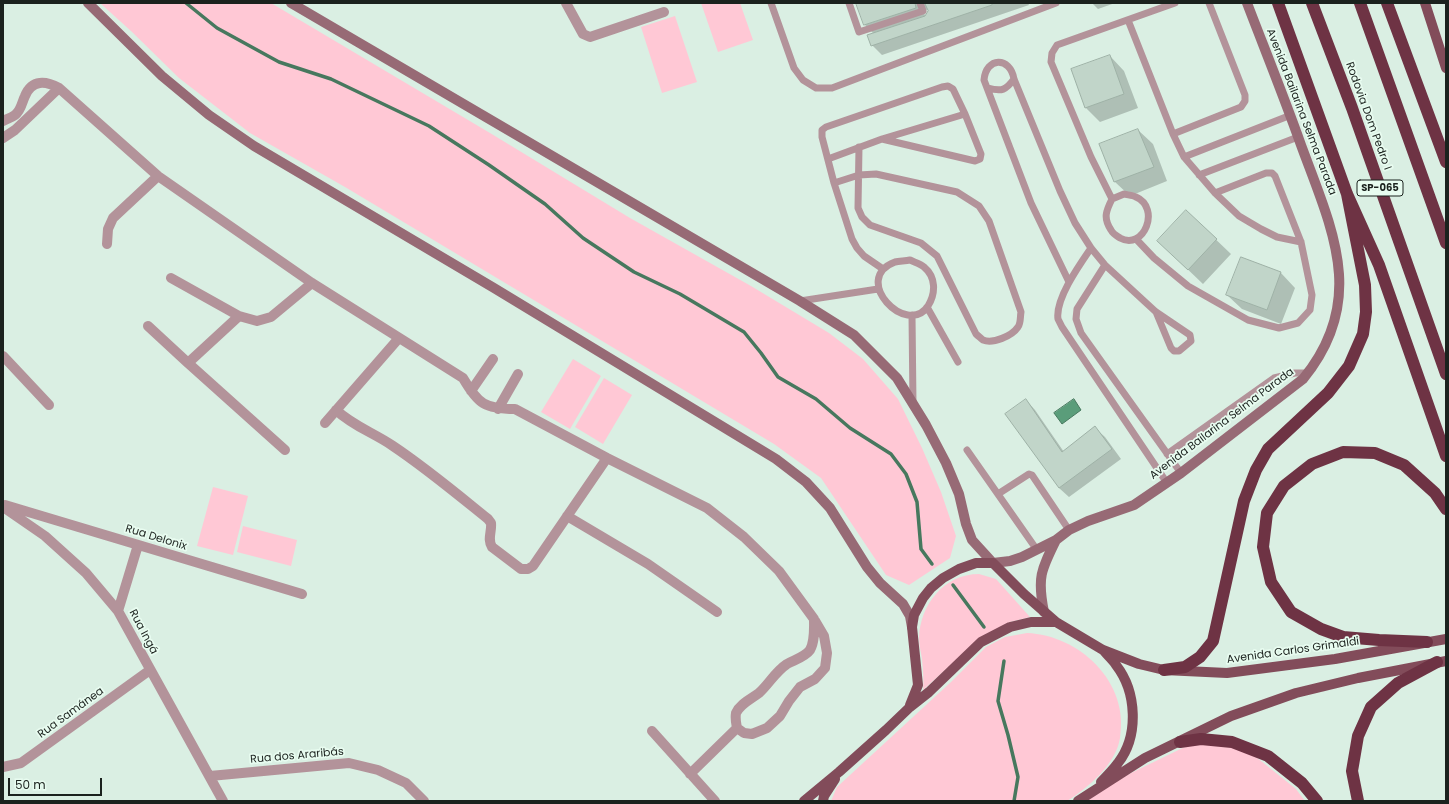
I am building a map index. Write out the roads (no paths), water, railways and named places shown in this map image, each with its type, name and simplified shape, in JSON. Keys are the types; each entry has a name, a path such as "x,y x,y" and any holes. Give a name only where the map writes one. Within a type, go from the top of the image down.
{"highway":[{"name":"SP-065","path":"1278,3 1347,194 1379,265 1446,456"},
{"name":"Rodovia Dom Pedro I","path":"1312,3 1352,108 1446,374"},
{"path":"1360,3 1446,244"},
{"path":"1387,3 1446,162"},
{"path":"1164,670 1185,668 1200,657 1213,641 1244,501 1256,470 1268,449 1328,393 1349,366 1363,334 1366,312 1365,285 1347,194"},
{"path":"1427,642 1379,640 1343,636 1321,629 1291,612 1270,582 1263,547 1267,513 1284,486 1312,464 1343,452 1375,453 1404,465 1435,493 1446,509"},
{"path":"1358,801 1352,771 1358,736 1371,707 1398,683 1441,662"},
{"path":"1180,742 1202,739 1232,742 1268,756 1302,783 1317,801"}],"main road":[{"path":"1425,3 1446,68"},
{"path":"910,707 918,685 912,627 914,614 923,598 931,588 943,578 959,569 976,563 993,563"},
{"name":"Avenida Carlos Grimaldi","path":"993,563 1024,594 1056,622 1103,650 1139,664 1164,670 1227,673 1335,659 1446,639"},
{"path":"804,801 929,692 981,642 1010,627 1031,622 1056,622"},
{"path":"1090,793 1118,763 1126,749 1133,718 1132,702 1124,677 1117,665 1103,650"},
{"path":"1078,801 1145,758 1231,716 1296,693 1358,678 1441,662"},
{"path":"823,801 824,796 839,772"}],"street":[{"path":"88,3 162,76 209,115 254,146 507,295 776,459 806,482 830,508 867,567 903,604 910,616 912,627"},
{"path":"291,3 800,301 854,335 898,378 914,404 946,463 959,494 966,524 972,540 993,563"},
{"path":"566,3 583,34 590,37 664,12"},
{"name":"Avenida Bailarina Selma Parada","path":"993,563 1016,559 1037,550 1056,540 1069,530 1088,521 1134,505 1167,483 1303,379 1312,367 1326,342 1336,320 1340,268 1332,227 1291,115 1247,3"},
{"path":"3,121 15,115 22,105 29,88 38,83 50,83 59,88 158,176 312,283 463,378 471,391 483,404 498,409 515,409 607,458 707,508 738,532 779,571 814,619 824,636 827,652 825,668 815,680 800,687 780,716 767,728 752,734 744,733 737,728 735,721 737,712 744,703 767,685 775,674 786,664 801,657 810,649 814,635 814,619"},
{"path":"3,138 15,130 59,88"},
{"path":"107,244 108,229 113,218 158,176"},
{"path":"171,278 239,316 257,321 271,317 312,283"},
{"path":"188,363 239,316"},
{"path":"148,326 284,450"},
{"path":"325,423 399,338"},
{"path":"3,356 49,405"},
{"path":"471,391 493,359"},
{"path":"498,409 518,374"},
{"path":"336,410 349,422 383,439 410,457 488,519 491,523 489,543 492,547 521,569 528,570 534,566 607,458"},
{"name":"Rua Delonix","path":"3,504 302,594"},
{"name":"Rua Ingá","path":"3,508 45,536 80,567 118,611 223,801"},
{"path":"567,516 648,564 717,612"},
{"name":"Avenida Bailarina Selma Parada","path":"1044,612 1041,593 1041,577 1044,564 1056,540"},
{"path":"118,611 138,545"},
{"name":"Rua Samánea","path":"3,767 21,763 150,670"},
{"path":"690,774 737,728"},
{"path":"652,731 715,801"},
{"name":"Rua dos Araribás","path":"210,776 349,763 378,770 406,783 424,801"}],"lane":[{"path":"771,3 794,68 803,80 816,88 832,88 1056,3"},
{"path":"849,3 859,32 923,11 920,3"},
{"path":"1112,199 1091,156 1051,62 1052,53 1057,45 1175,3"},
{"path":"1173,134 1240,107 1245,102 1245,95 1209,3"},
{"path":"1128,20 1173,134 1184,157 1215,193 1239,216 1260,229 1277,237 1301,242"},
{"path":"1069,282 1031,203 984,80 985,72 990,65 998,62 1007,64 1013,70 1014,79 1060,191 1075,222 1091,248 1105,265 1156,312 1190,335 1190,341 1179,351 1174,351 1171,348 1156,312"},
{"path":"988,88 998,91 1008,87 1014,79"},
{"path":"882,139 975,162 980,159 981,154 953,89 948,86 942,86 826,127 822,130 822,137 834,184 852,238 857,248 864,256 883,269"},
{"path":"828,159 882,139 965,114"},
{"path":"1184,157 1291,115"},
{"path":"1199,175 1298,137"},
{"path":"834,184 859,175 876,174 957,192 979,206 990,222 1021,312 1020,322 1017,329 1005,337 991,341 983,339 976,334 937,256 921,243 870,225 862,217 858,208 859,175 859,147"},
{"path":"1136,238 1154,258 1188,286 1248,320 1279,328 1298,323 1310,310 1312,295 1301,242 1275,176 1272,173 1266,173 1215,193"},
{"path":"1124,194 1136,197 1146,206 1149,218 1146,230 1136,238 1124,240 1113,234 1107,223 1106,211 1112,199 1124,194"},
{"path":"1091,248 1069,282 1059,306 1058,318 1062,327 1167,483"},
{"path":"910,260 924,266 932,278 934,293 927,307 912,315 901,313 891,307 883,299 878,289 879,276 883,269 895,262 910,260"},
{"path":"1105,265 1077,309 1076,319 1081,333 1180,473"},
{"path":"800,301 878,289"},
{"path":"927,307 958,362"},
{"path":"912,315 914,404"},
{"path":"1167,454 1274,378 1295,373 1308,373"},
{"path":"967,450 1037,550"},
{"path":"998,494 1028,474 1032,475 1069,530"}],"waterway":[{"path":"186,3 217,28 279,62 331,79 429,126 545,204 583,238 634,272 680,294 744,332 778,377 816,399 850,428 891,454 906,474 917,502 921,549 932,564"},
{"path":"953,585 984,627"},
{"path":"1004,661 998,701 1018,777 1014,801"}]}
